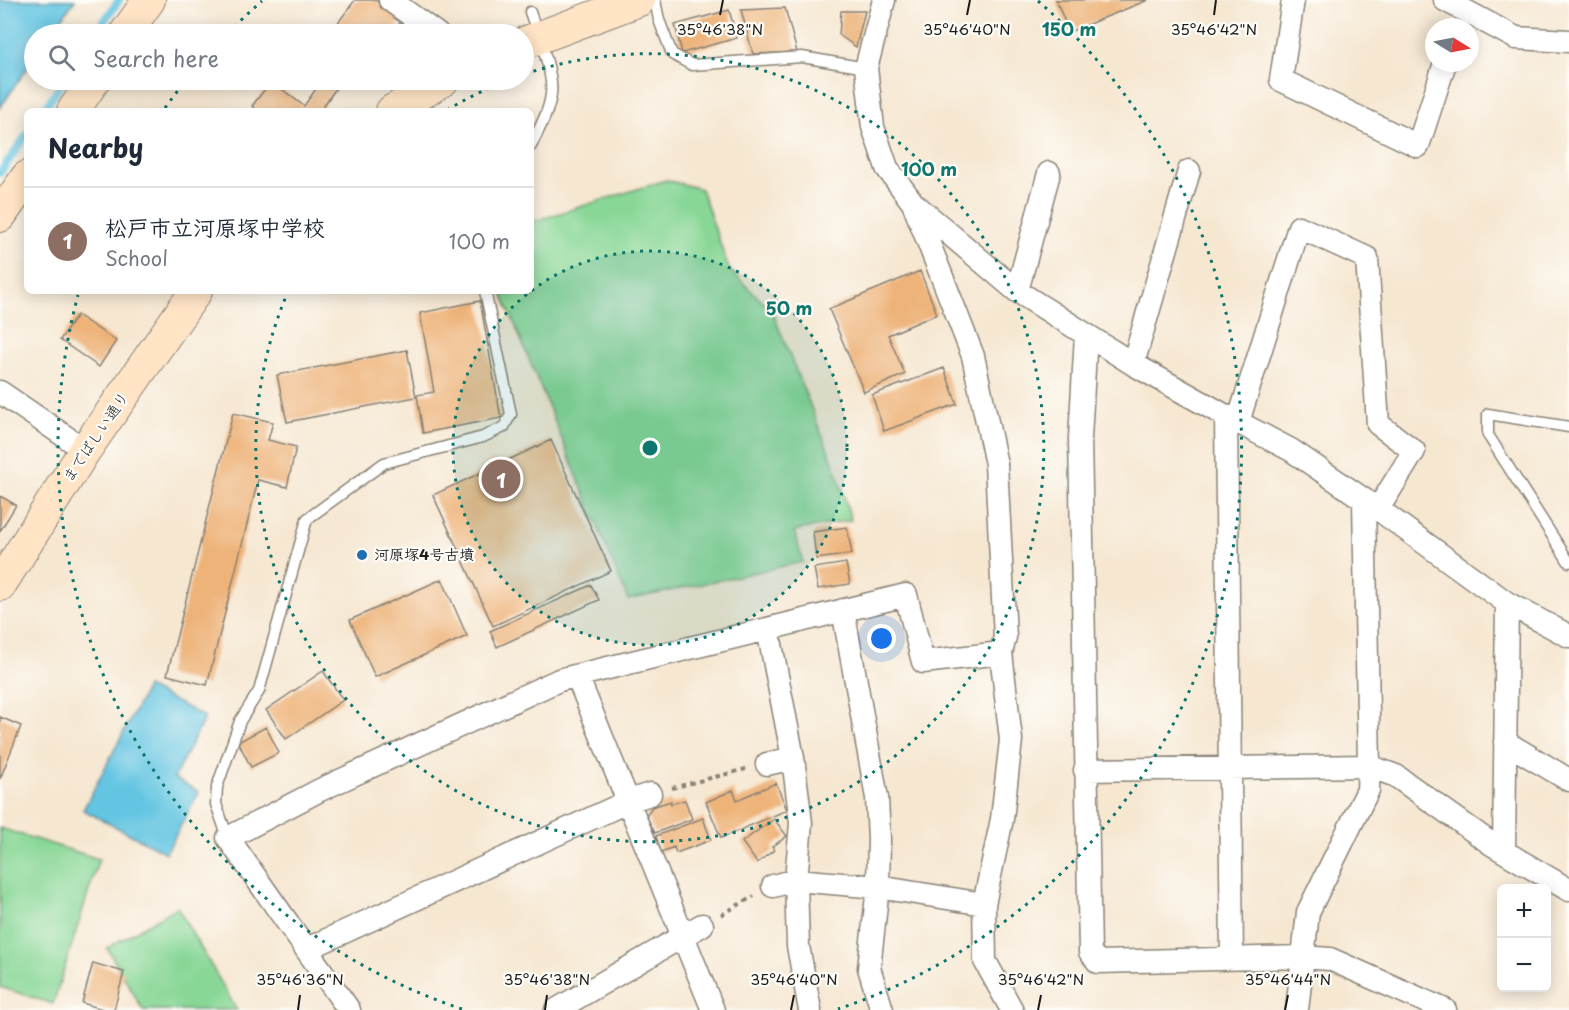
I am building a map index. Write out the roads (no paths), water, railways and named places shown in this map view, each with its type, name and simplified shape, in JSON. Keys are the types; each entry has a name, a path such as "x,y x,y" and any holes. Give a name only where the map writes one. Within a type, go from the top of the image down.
{"street":[{"path":"133,24 149,0"},
{"path":"390,0 423,24"},
{"path":"534,30 639,0"},
{"path":"884,0 866,68 873,127 888,168 913,203 973,356 996,464 1005,637 1001,653 1011,740 1002,819 984,904 985,960 1012,1010"},
{"path":"1293,0 1281,80 1418,146 1442,72"},
{"path":"1455,12 1516,38 1569,40"},
{"path":"75,108 87,90"},
{"path":"397,108 427,90"},
{"path":"1133,364 1189,171"},
{"path":"1017,291 1049,173"},
{"path":"0,216 24,181"},
{"path":"913,203 1017,291 1133,364 1291,450 1507,603 1569,636"},
{"path":"1232,958 1230,769 1232,419 1299,227 1367,258 1378,424 1414,451 1371,505 1368,790 1308,912 1297,1010"},
{"name":"までばしい通り","path":"0,585 85,450 194,294"},
{"path":"1086,336 1080,438 1090,952 1098,962 1302,957 1330,959 1445,1010"},
{"path":"0,392 85,450"},
{"path":"349,1010 228,838 320,790 559,680 843,610 906,595 923,662 1001,653"},
{"path":"1504,851 1507,603"},
{"path":"843,610 877,798 878,886 869,968 882,1010"},
{"path":"768,629 793,758 801,823 796,880 798,946 810,1010"},
{"path":"577,676 640,797 692,931 713,1010"},
{"path":"1505,742 1569,780"},
{"path":"767,764 793,758"},
{"path":"1085,770 1369,766 1396,776 1504,851 1569,890"},
{"path":"307,949 640,797"},
{"path":"772,886 796,880 878,886 984,904"},
{"path":"556,1010 692,931"}],"lane":[{"path":"656,0 658,20 672,54 692,65 802,57 866,68"},
{"path":"534,37 546,60 552,92 545,118 534,140"},
{"path":"228,838 216,804 217,787 240,721 259,691 307,519 384,464 483,437 504,427 511,414 486,294"},
{"path":"1569,427 1488,414 1488,435 1569,562"}],"water":[{"path":"0,0 75,0 58,24 24,24 24,73 0,108"},
{"path":"147,687 205,717 174,778 199,792 166,853 83,810"}],"waterway":[{"path":"102,24 119,0"},
{"path":"45,108 57,90"},
{"path":"0,173 24,138"}],"place":[{"name":"松戸市立河原塚中学校","path":"501,479"},
{"name":"河原塚4号古墳","path":"362,555"}]}
